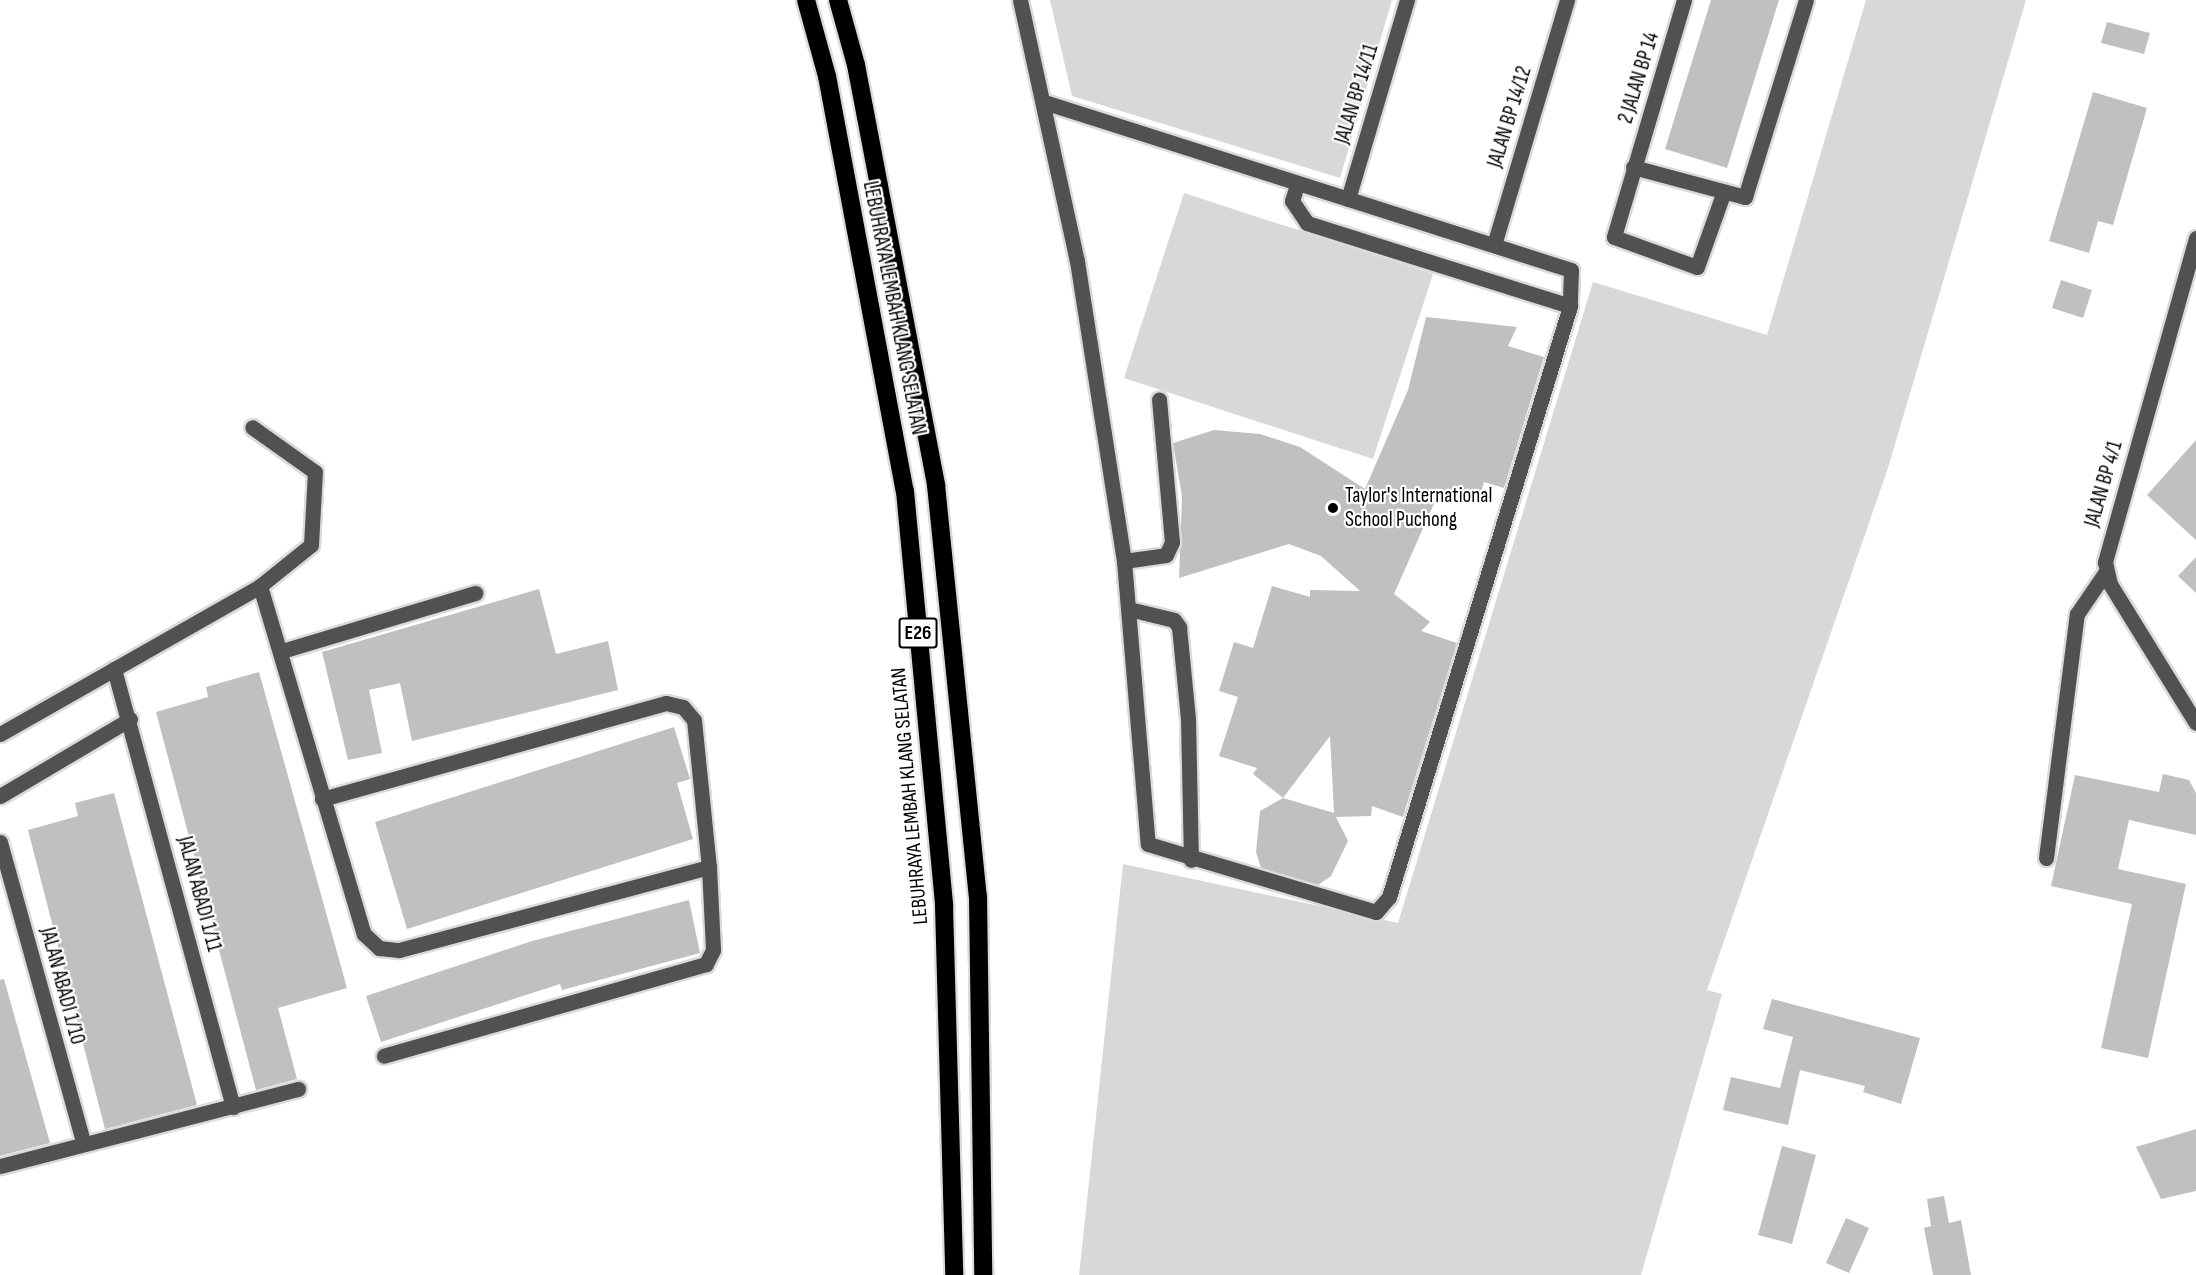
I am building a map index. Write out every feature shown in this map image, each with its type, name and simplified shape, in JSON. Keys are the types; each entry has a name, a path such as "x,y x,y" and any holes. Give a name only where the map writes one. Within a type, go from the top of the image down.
{"highway":[{"name":"LEBUHRAYA LEMBAH KLANG SELATAN","path":"806,0 827,76 905,491 944,906 954,1275"},
{"name":"LEBUHRAYA LEMBAH KLANG SELATAN","path":"838,0 856,64 936,485 978,896 983,1275"}],"street":[{"path":"1020,0 1077,261 1124,561 1148,844 1191,860 1376,912 1384,907 1570,306 1571,270 1297,185 1044,102"},
{"name":"JALAN BP 14/11","path":"1348,199 1407,0"},
{"name":"JALAN BP 14/12","path":"1494,245 1567,0"},
{"name":"2 JALAN BP 14","path":"1684,0 1633,167 1616,242 1690,267 1701,261 1723,194"},
{"path":"1633,167 1738,198 1748,192 1806,0"},
{"path":"1297,185 1292,201 1307,223 1570,306"},
{"name":"JALAN BP 4/1","path":"2105,573 2108,546 2196,238"},
{"path":"1124,561 1166,555 1172,542 1159,399"},
{"path":"0,734 260,586 311,545 315,472 252,427"},
{"path":"2046,858 2076,614 2105,573 2189,697 2196,723"},
{"path":"260,586 282,651 322,799 364,934 388,950 709,867"},
{"path":"282,651 475,593"},
{"path":"1129,609 1174,620 1179,627 1188,720 1191,860"},
{"name":"JALAN ABADI 1/11","path":"114,669 123,692 233,1107"},
{"path":"322,799 675,703 694,720 709,867 713,950 706,964 384,1056"},
{"path":"0,796 130,719"},
{"name":"JALAN ABADI 1/10","path":"0,842 83,1142"},
{"path":"0,1166 83,1142 233,1107 298,1089"}],"shaded area":[{"path":"1050,0 1392,0 1340,178 1072,96"},
{"path":"1866,0 2026,0 1888,468 1707,990 1722,994 1641,1275 1079,1275 1123,864 1398,923 1593,282 1767,335"},
{"path":"1184,193 1433,274 1373,459 1124,378"}],"building":[{"path":"1711,0 1779,0 1727,168 1665,149"},
{"path":"2107,22 2150,33 2144,54 2101,43"},
{"path":"2093,92 2147,108 2113,225 2098,221 2089,253 2049,241"},
{"path":"2061,280 2092,290 2083,318 2052,308"},
{"path":"1426,317 1517,327 1508,346 1544,357 1504,488 1484,482 1478,502 1440,490 1394,594 1430,622 1421,631 1457,643 1403,817 1372,806 1371,816 1336,817 1348,841 1331,876 1318,885 1261,868 1256,852 1260,811 1283,798 1253,774 1257,768 1219,756 1238,697 1219,691 1234,642 1253,648 1272,586 1310,597 1310,590 1360,591 1321,556 1289,544 1179,578 1182,497 1173,443 1214,430 1260,434 1300,447 1365,489 1408,390","holes":["1330,736 1334,813 1283,798"]},
{"path":"2196,440 2196,540 2147,495"},
{"path":"2196,557 2196,593 2178,576"},
{"path":"539,589 556,654 608,641 618,690 412,741 400,683 369,690 382,753 348,760 322,652"},
{"path":"259,672 347,988 278,1008 297,1079 256,1090 156,712 208,697 206,687"},
{"path":"674,727 690,779 677,783 693,839 407,929 375,822"},
{"path":"2163,774 2189,780 2196,793 2196,835 2129,820 2118,869 2186,884 2148,1058 2101,1048 2132,904 2051,886 2075,775 2159,792"},
{"path":"114,793 197,1105 105,1129 28,830 78,816 75,803"},
{"path":"689,900 700,953 562,990 560,984 381,1042 366,996 532,941"},
{"path":"4,979 50,1143 0,1156 0,980"},
{"path":"1772,999 1920,1038 1901,1104 1863,1092 1865,1086 1800,1070 1788,1125 1723,1110 1731,1077 1780,1088 1793,1037 1763,1029"},
{"path":"2196,1129 2196,1191 2161,1199 2136,1147"},
{"path":"1782,1146 1816,1155 1792,1244 1758,1235"},
{"path":"1944,1196 1949,1223 1961,1220 1971,1275 1933,1275 1924,1228 1931,1226 1927,1199"},
{"path":"1846,1218 1869,1228 1849,1273 1826,1263"}],"place":[{"name":"Taylor's International School Puchong","path":"1333,508"}]}
